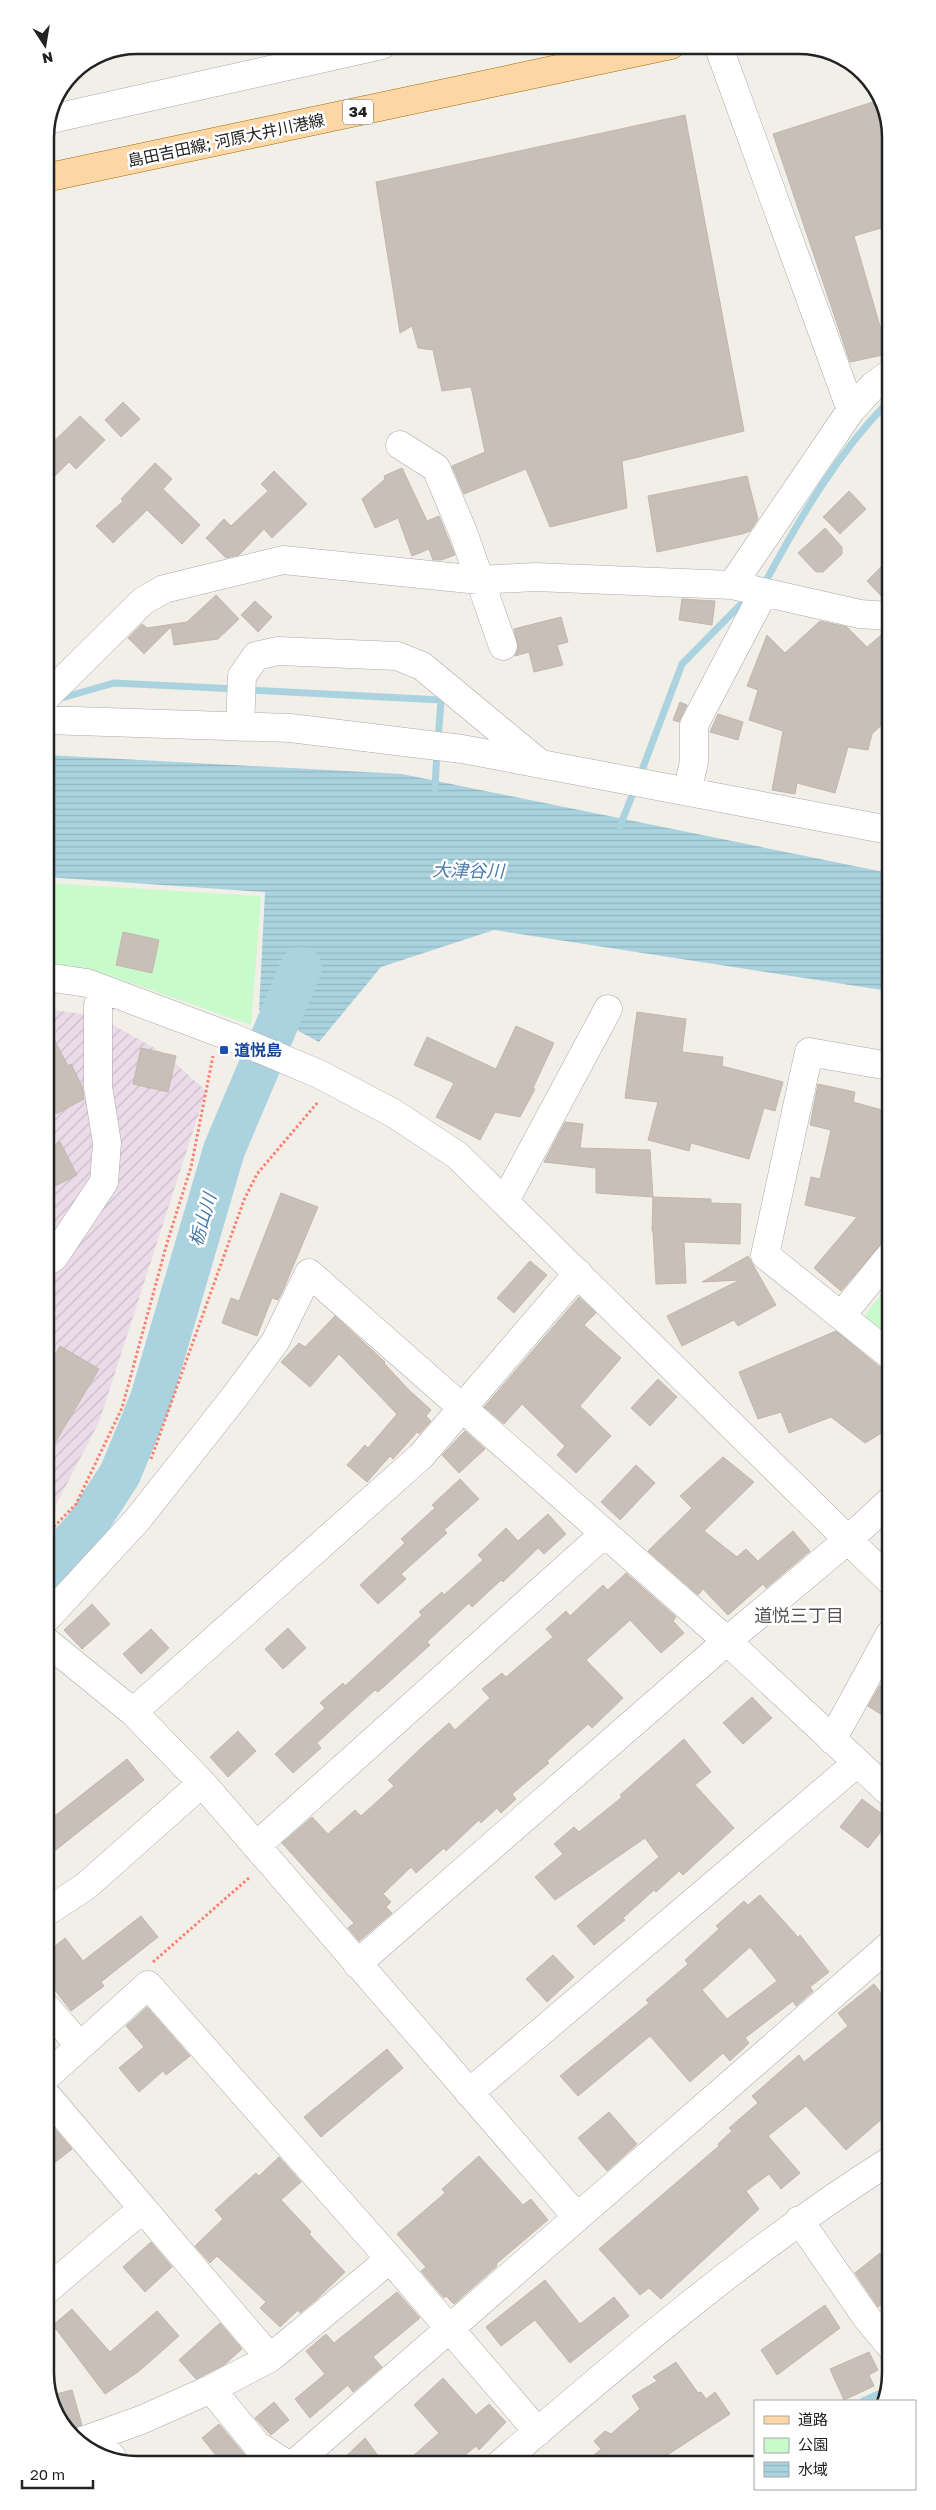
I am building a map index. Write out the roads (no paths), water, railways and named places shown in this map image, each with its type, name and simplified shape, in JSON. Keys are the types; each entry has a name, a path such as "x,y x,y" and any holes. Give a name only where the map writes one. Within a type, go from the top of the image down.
{"main road":[{"name":"島田吉田線; 河原大井川港線","path":"54,176 629,54"}],"street":[{"path":"56,118 342,54"},
{"path":"721,54 852,410"},
{"path":"732,585 852,410 874,385 882,380"},
{"path":"400,444 436,468 463,532 504,646"},
{"path":"54,688 143,601 164,589 283,560 479,580 536,577 732,585 860,614 882,616"},
{"path":"688,790 694,761 694,725 764,592"},
{"path":"240,726 242,676 256,656 278,651 398,656 422,666 539,763"},
{"path":"54,720 290,728 434,746 688,790 882,829"},
{"path":"54,979 87,984 105,990 222,1044 327,1078 392,1113 457,1155 882,1573"},
{"path":"54,1257 104,1182 107,1143 98,1087 98,1005 105,990"},
{"path":"505,1201 608,1009"},
{"path":"882,1065 809,1052 765,1255 882,1349"},
{"path":"841,1316 882,1266"},
{"path":"54,1610 138,1520 236,1395 275,1342 309,1273 727,1641 882,1786"},
{"path":"133,1712 421,1456 578,1273"},
{"path":"357,1964 882,1508"},
{"path":"256,1846 604,1534"},
{"path":"54,1648 133,1712 202,1783 577,2217"},
{"path":"832,1740 882,1649"},
{"path":"469,2093 857,1763"},
{"path":"54,1906 86,1886 202,1783"},
{"path":"303,2456 882,1952"},
{"path":"54,2070 148,1985 390,2259 538,2432"},
{"path":"54,2016 80,2046"},
{"path":"54,2104 270,2358"},
{"path":"509,2456 671,2319 799,2220 882,2166"},
{"path":"54,2285 142,2209"},
{"path":"799,2220 867,2318 882,2336"},
{"path":"87,2439 141,2420 212,2389 270,2358 390,2259"},
{"path":"212,2389 257,2445 274,2456"}],"water":[{"name":"大津谷川","path":"54,755 402,774 882,872 882,990 494,930 381,967 319,1042 259,1010 265,892 54,878"}],"waterway":[{"path":"760,585 767,579 821,486 853,442 882,409"},
{"path":"639,778 682,664 749,596"},
{"path":"58,699 114,683 237,689"},
{"path":"248,690 441,700 438,741"},
{"path":"435,788 437,751"},
{"path":"620,826 635,788"},
{"name":"栃山川","path":"54,1561 85,1528 120,1474 151,1399 224,1150 301,968"},
{"path":"865,2400 880,2393"}],"place":[{"name":"道悦島","path":"224,1050"}],"district":[{"name":"道悦三丁目","path":"799,1616"}]}
